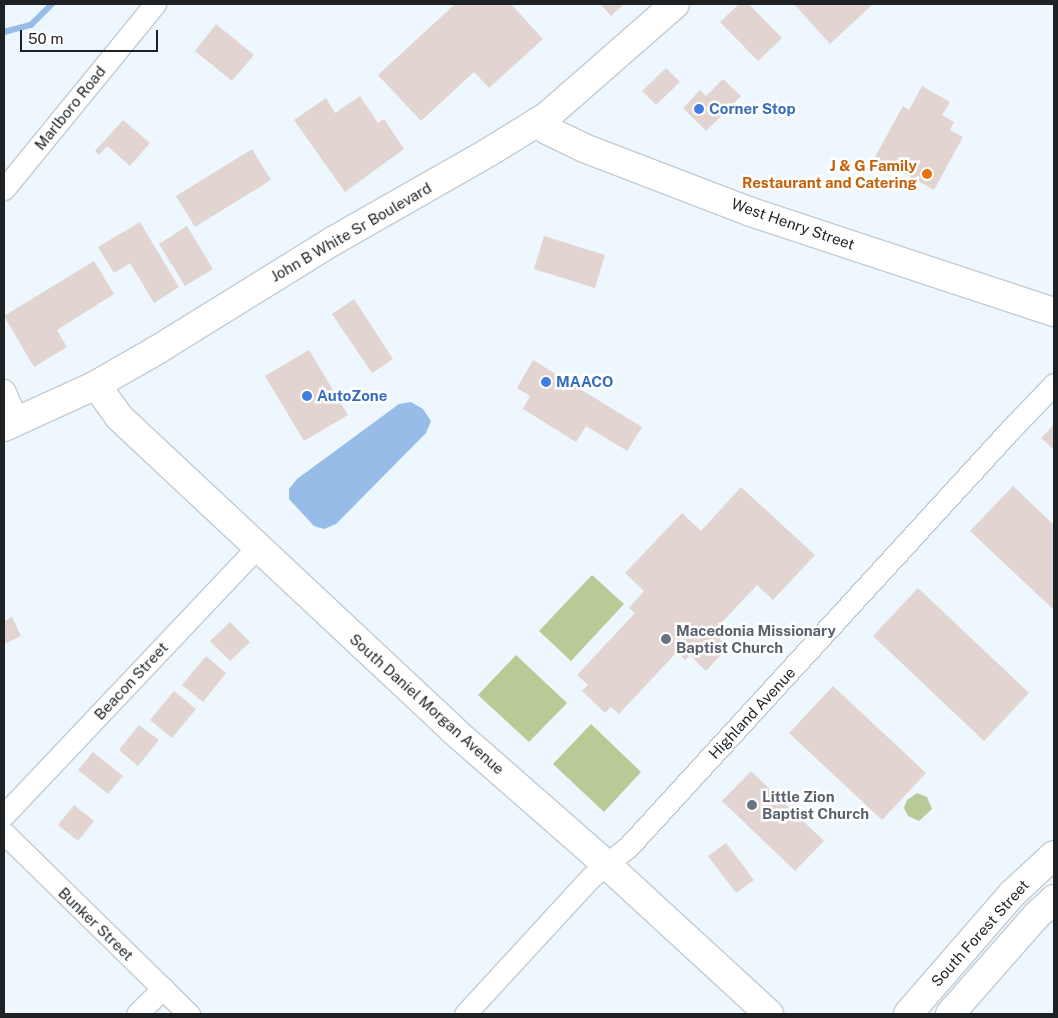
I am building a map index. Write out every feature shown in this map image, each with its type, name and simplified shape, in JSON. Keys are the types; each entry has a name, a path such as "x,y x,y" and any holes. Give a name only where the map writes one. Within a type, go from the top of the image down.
{"main road":[{"name":"John B White Sr Boulevard","path":"11,424 96,385 333,241 537,122 599,72 675,4"},
{"name":"West Henry Street","path":"537,122 547,130 584,148 752,212 1054,312"},
{"name":"South Daniel Morgan Avenue","path":"96,385 119,416 257,547 453,730 607,865 769,1014"},
{"name":"South Forest Street","path":"908,1014 1012,894 1054,855"},
{"name":"South Forest Street","path":"950,1014 1036,916 1054,899"}],"street":[{"name":"Marlboro Road","path":"4,189 155,4"},
{"name":"Highland Avenue","path":"465,1014 591,877 629,846 1009,430 1054,384"},
{"path":"4,390 11,424"},
{"name":"Beacon Street","path":"4,815 257,547"},
{"name":"Bunker Street","path":"4,833 189,1014"},
{"path":"137,1014 162,988"}],"green space":[{"path":"592,575 624,604 571,661 539,631"},
{"path":"516,655 567,703 529,742 478,695"},
{"path":"591,724 641,772 604,812 553,764"},
{"path":"917,793 927,797 932,809 919,821 908,816 904,808 907,800"}],"water":[{"path":"411,402 423,409 431,421 426,433 336,524 324,529 314,526 289,499 289,489 297,479 399,404"}],"building":[{"path":"455,4 511,4 543,39 489,88 474,72 421,121 378,75"},
{"path":"600,4 624,4 611,16"},
{"path":"739,4 749,4 782,38 758,61 720,22"},
{"path":"794,4 871,4 872,5 830,44"},
{"path":"216,24 254,55 232,81 195,51"},
{"path":"666,68 680,82 656,105 642,91"},
{"path":"723,79 741,96 706,131 683,108 700,90 706,96"},
{"path":"922,86 950,102 942,115 954,122 950,130 963,137 934,190 875,157 903,106 909,110"},
{"path":"360,96 378,123 384,119 404,149 345,192 294,120 326,98 335,113"},
{"path":"123,120 150,143 130,166 107,146 99,155 95,151"},
{"path":"252,149 271,180 195,227 176,196"},
{"path":"140,222 179,287 154,303 130,263 114,273 98,247"},
{"path":"187,226 213,269 185,286 159,244"},
{"path":"544,236 605,255 595,288 534,269"},
{"path":"94,261 114,294 57,330 67,347 34,367 4,316"},
{"path":"354,299 393,359 372,373 332,314"},
{"name":"AutoZone","path":"309,350 348,415 304,441 265,376"},
{"path":"533,360 642,427 627,451 586,426 576,442 523,409 530,396 517,388"},
{"path":"1054,425 1054,450 1041,438"},
{"path":"1013,486 1054,525 1054,610 970,531"},
{"path":"741,487 815,555 773,600 757,585 713,632 728,647 706,671 690,655 685,660 677,652 619,714 611,707 605,713 582,691 588,685 577,675 635,613 629,608 644,591 625,573 682,513 701,531"},
{"path":"918,588 1029,693 984,741 873,636"},
{"path":"12,617 21,636 4,644 4,621"},
{"path":"230,622 250,642 230,661 210,641"},
{"path":"206,656 226,673 203,702 182,685"},
{"path":"833,686 926,773 882,820 789,733"},
{"path":"174,691 196,709 172,738 150,720"},
{"path":"139,725 159,740 138,766 119,750"},
{"path":"93,752 123,776 108,794 78,770"},
{"path":"751,771 824,841 795,871 722,801"},
{"path":"74,805 94,821 78,841 58,825"},
{"path":"726,843 754,880 736,893 708,856"}],"waterway":[{"path":"4,32 31,25 52,4"}],"place":[{"name":"Corner Stop","path":"699,109"},
{"name":"J & G Family Restaurant and Catering","path":"927,174"},
{"name":"MAACO","path":"546,382"},
{"name":"AutoZone","path":"307,396"},
{"name":"Macedonia Missionary Baptist Church","path":"666,639"},
{"name":"Little Zion Baptist Church","path":"752,805"}]}
